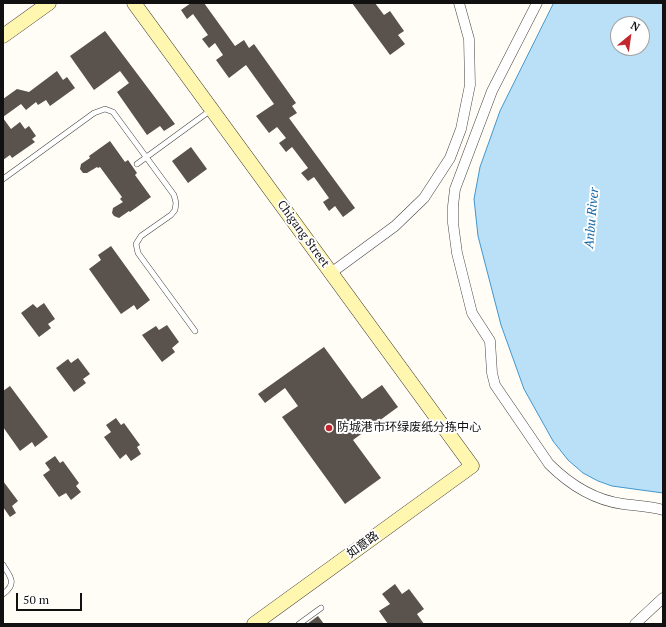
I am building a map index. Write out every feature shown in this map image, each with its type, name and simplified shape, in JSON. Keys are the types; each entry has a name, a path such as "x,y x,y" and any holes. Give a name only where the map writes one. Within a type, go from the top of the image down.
{"street":[{"path":"3,36 49,3"},
{"name":"Chigang Street","path":"134,3 472,466"},
{"path":"331,273 395,226 424,198 450,158 461,129 470,85 469,39 459,3"},
{"path":"537,3 492,91 455,189 453,223 457,253 472,313 490,341 492,373 495,385 549,464 573,485 592,495 614,503 663,510"},
{"name":"如意路","path":"255,624 472,466"},
{"path":"635,624 663,598"}],"lane":[{"path":"3,178 94,113 105,109 113,112 174,195 176,203 174,210 170,215 142,236 136,244 138,253 195,331"},
{"path":"137,164 212,110"},
{"path":"3,565 12,577 12,583 8,591 3,594"},
{"path":"299,624 321,608"}],"water":[{"name":"Anbu River","path":"554,3 663,3 663,493 612,486 598,481 583,473 568,460 553,441 524,389 501,325 478,236 474,199 480,167 500,111"}],"building":[{"path":"191,3 204,3 235,46 244,40 249,48 254,44 296,103 292,106 297,113 289,118 355,208 343,217 335,206 329,211 323,202 329,198 314,177 308,181 301,173 308,168 292,147 286,152 279,143 286,138 277,127 269,133 256,116 274,104 246,65 229,78 216,60 223,55 215,43 209,48 202,39 208,35 193,14 187,19 181,10"},
{"path":"352,3 375,3 384,15 390,11 404,31 398,35 405,44 390,55"},
{"path":"105,31 175,124 164,131 160,126 147,135 117,92 129,83 120,71 94,90 70,56"},
{"path":"57,71 63,80 67,77 75,88 50,106 46,100 38,105 36,102 26,110 21,104 3,117 3,99 17,89 29,92"},
{"path":"3,118 11,129 20,122 25,129 29,126 36,136 32,139 35,142 12,158 10,155 3,160"},
{"path":"110,141 125,162 128,160 137,173 135,175 151,197 119,218 114,216 112,213 113,208 123,202 120,199 122,197 100,167 97,167 87,173 83,173 80,169 81,164 90,158 89,156"},
{"path":"191,147 207,169 188,183 172,161"},
{"path":"111,246 150,300 137,310 134,305 121,314 89,269 101,260 98,255"},
{"path":"44,303 55,319 48,324 51,328 39,337 21,313 33,304 37,308"},
{"path":"167,325 179,342 172,348 175,352 162,362 142,335 156,326 159,330"},
{"name":"防城港市环绿废纸分拣中心","path":"324,347 362,399 382,385 398,407 353,440 381,478 345,504 282,417 298,406 285,388 265,403 258,394"},
{"path":"78,358 90,374 83,379 86,383 74,392 56,368 68,359 71,363"},
{"path":"10,386 48,437 35,447 32,442 20,451 3,427 3,391"},
{"path":"116,418 121,425 124,423 140,445 137,447 141,454 131,461 126,454 120,459 104,437 111,432 106,425"},
{"path":"55,456 60,463 63,461 79,483 76,486 81,492 71,500 66,493 59,497 43,475 50,470 45,463"},
{"path":"3,481 18,501 12,506 16,513 10,517 3,507"},
{"path":"395,584 402,594 409,589 424,609 417,614 424,624 388,624 379,611 390,604 382,594"},
{"path":"318,616 324,624 307,624"}],"place":[{"name":"防城港市环绿废纸分拣中心","path":"329,428"}]}
